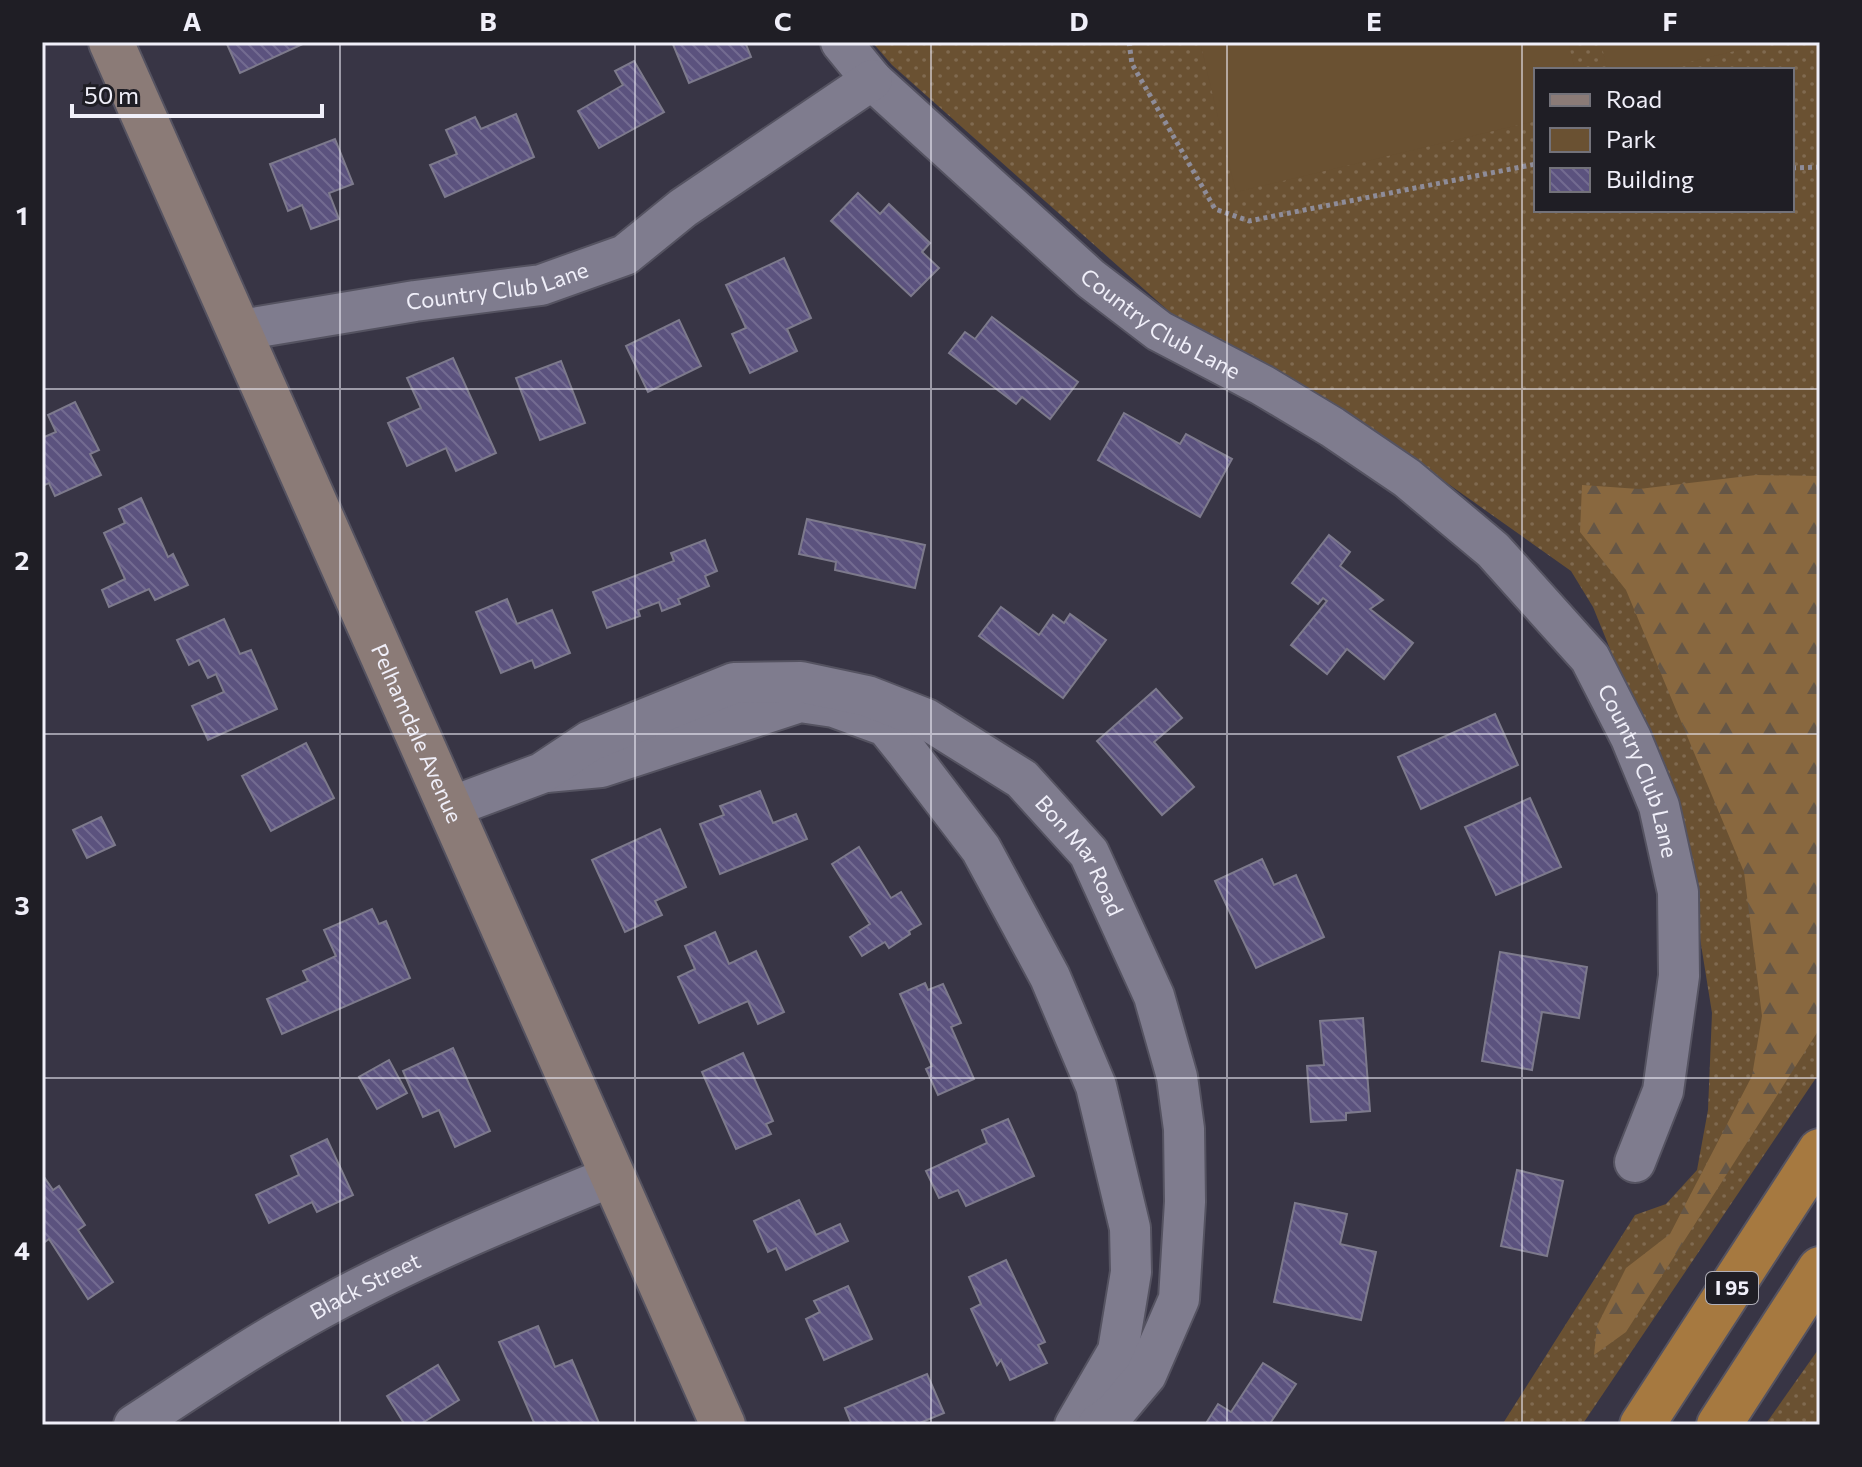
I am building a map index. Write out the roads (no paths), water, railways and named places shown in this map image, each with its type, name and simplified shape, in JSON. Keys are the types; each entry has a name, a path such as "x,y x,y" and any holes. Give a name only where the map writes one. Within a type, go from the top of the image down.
{"highway":[{"name":"I 95","path":"1642,1425 1820,1151"},
{"path":"1719,1425 1820,1269"}],"street":[{"name":"Pelhamdale Avenue","path":"111,42 723,1425"},
{"path":"841,42 872,80"},
{"name":"Country Club Lane","path":"241,330 415,301 541,285 625,255 683,208 872,80 1091,279 1159,331 1262,385 1332,427 1407,478 1493,550 1590,658 1631,738 1659,806 1678,892 1679,976 1663,1091 1635,1162"},
{"name":"Bon Mar Road","path":"451,807 542,773 590,741 734,683 801,682 867,696 926,719 1022,779 1089,853 1154,996 1177,1077 1184,1129 1185,1202 1179,1299 1146,1375 1115,1412 1098,1425"},
{"name":"Bon Mar Road","path":"542,773 601,767 800,702 834,707 886,726 981,849 1050,977 1096,1086 1130,1228 1131,1272 1118,1351 1075,1425"},
{"name":"Black Street","path":"134,1425 286,1327 358,1289 510,1218 613,1176"}]}
